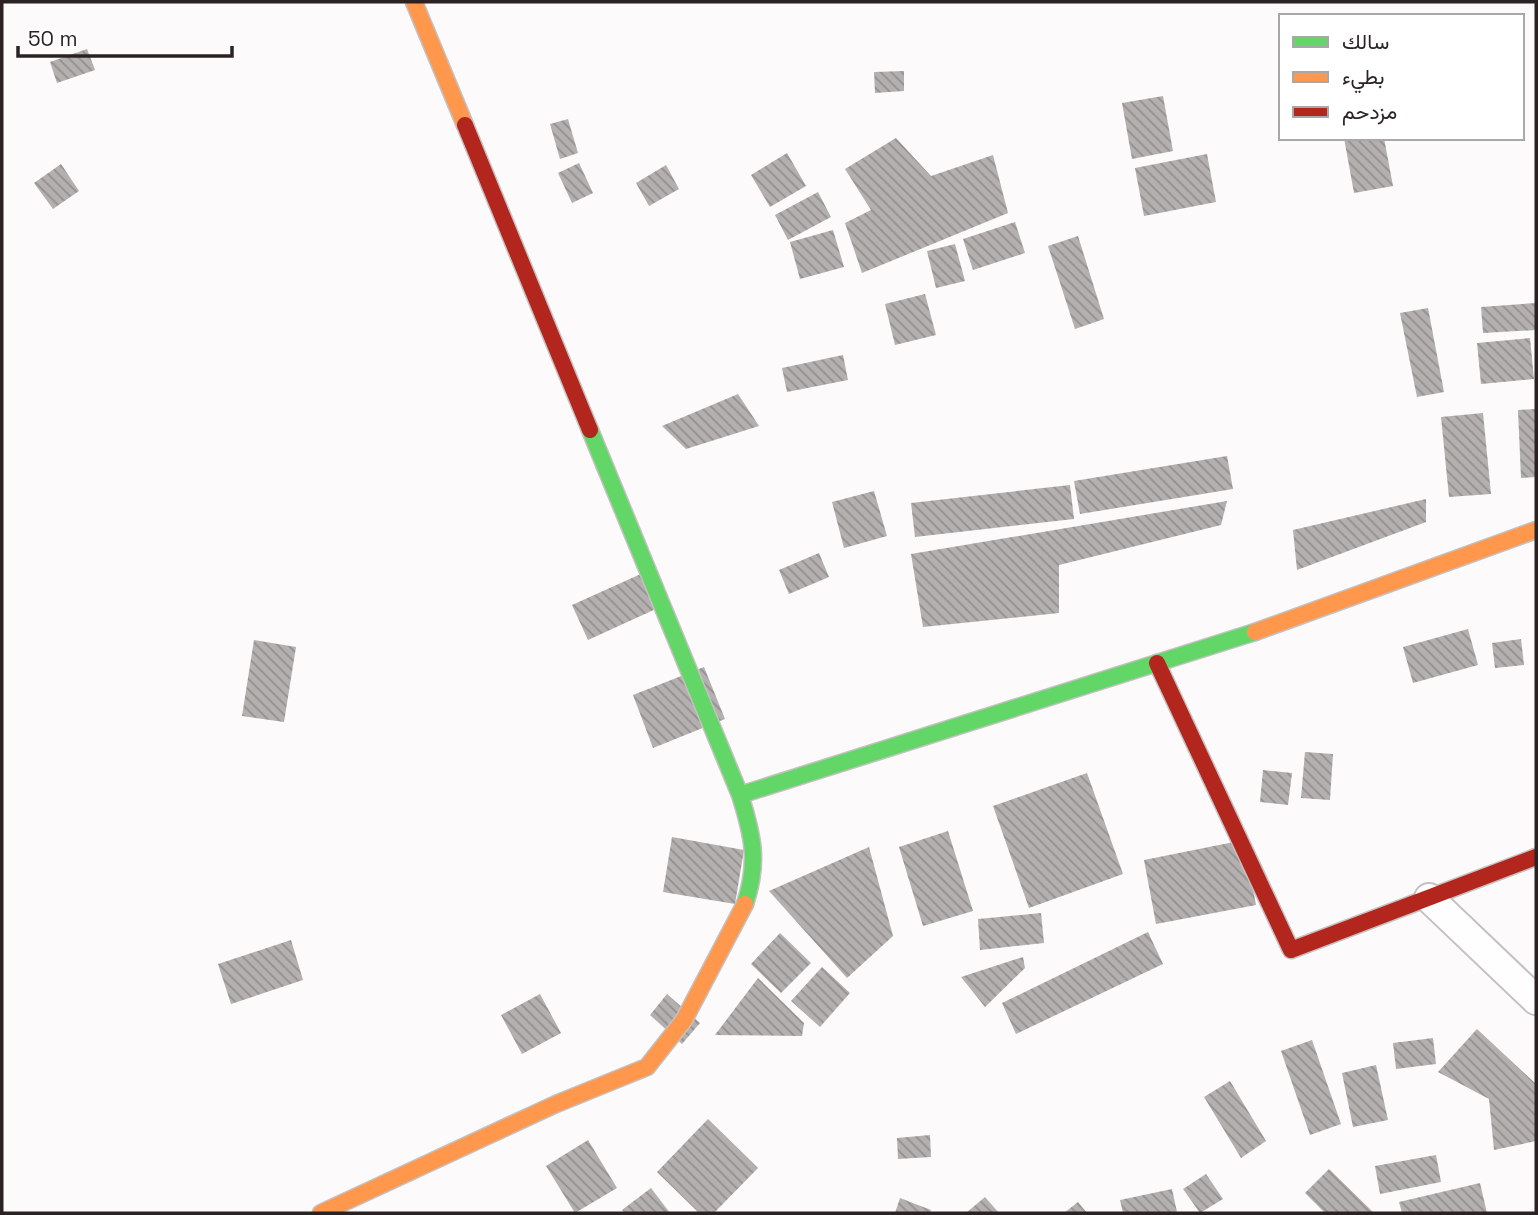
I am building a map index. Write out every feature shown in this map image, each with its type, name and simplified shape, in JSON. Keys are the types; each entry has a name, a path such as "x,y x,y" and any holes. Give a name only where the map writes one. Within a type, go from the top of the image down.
{"street":[{"path":"321,1213 555,1104 647,1067 684,1020 740,917 753,880 754,840 740,795 414,2"},
{"path":"740,795 1309,615 1536,530"},
{"path":"1157,663 1291,950 1536,857"},
{"path":"1429,898 1536,1000"}],"building":[{"path":"87,49 95,70 57,83 50,62"},
{"path":"904,71 904,91 875,93 874,72"},
{"path":"1163,96 1173,151 1132,159 1122,103"},
{"path":"568,119 578,153 560,159 550,124"},
{"path":"896,138 931,176 993,155 1008,213 862,273 845,223 871,210 845,169"},
{"path":"1344,140 1384,140 1393,186 1354,193"},
{"path":"787,153 806,186 770,207 751,175"},
{"path":"1207,154 1216,202 1144,216 1135,168"},
{"path":"579,163 593,193 572,203 558,173"},
{"path":"61,164 79,191 53,209 34,183"},
{"path":"666,165 679,189 649,206 636,183"},
{"path":"818,192 831,217 788,240 775,215"},
{"path":"1015,222 1025,253 973,270 963,239"},
{"path":"833,230 844,267 800,279 790,242"},
{"path":"1078,236 1104,319 1075,329 1048,246"},
{"path":"955,244 965,281 936,288 927,251"},
{"path":"925,294 936,335 895,345 885,304"},
{"path":"1536,303 1536,330 1483,333 1481,307"},
{"path":"1428,308 1444,392 1417,397 1400,313"},
{"path":"1530,338 1534,379 1481,384 1477,343"},
{"path":"843,355 848,380 787,392 782,368"},
{"path":"738,394 759,426 686,449 662,426"},
{"path":"1536,409 1536,477 1521,478 1518,410"},
{"path":"1483,413 1491,494 1449,497 1441,417"},
{"path":"1227,456 1233,489 1080,514 1074,481"},
{"path":"1070,485 1074,519 915,537 911,503"},
{"path":"874,491 887,536 844,548 832,502"},
{"path":"1426,499 1426,522 1297,570 1293,530"},
{"path":"1227,501 1221,525 1059,565 1059,613 923,627 911,554"},
{"path":"819,553 829,577 789,594 779,570"},
{"path":"643,573 658,608 588,640 572,605"},
{"path":"1468,629 1478,665 1413,683 1403,647"},
{"path":"1521,639 1524,665 1495,668 1492,643"},
{"path":"254,640 296,647 284,722 242,716"},
{"path":"704,667 725,719 653,748 633,695"},
{"path":"1305,752 1333,754 1330,800 1301,798"},
{"path":"1263,770 1292,773 1288,805 1260,802"},
{"path":"1087,773 1123,874 1029,908 993,806"},
{"path":"948,831 973,911 923,926 899,847"},
{"path":"672,837 744,850 735,904 663,892"},
{"path":"1244,840 1256,905 1156,924 1144,860"},
{"path":"869,847 893,936 847,978 769,891"},
{"path":"1041,913 1044,943 980,950 978,919"},
{"path":"1148,932 1163,964 1016,1034 1002,1003"},
{"path":"780,933 811,963 781,993 751,964"},
{"path":"291,940 303,980 231,1004 218,964"},
{"path":"1023,957 1025,968 985,1007 961,977"},
{"path":"822,967 850,993 820,1027 791,1001"},
{"path":"758,978 804,1023 802,1036 715,1035"},
{"path":"540,994 561,1033 522,1054 501,1015"},
{"path":"667,994 700,1023 682,1044 650,1015"},
{"path":"1477,1029 1536,1084 1536,1141 1494,1150 1489,1099 1438,1072"},
{"path":"1433,1038 1436,1064 1396,1069 1393,1043"},
{"path":"1312,1040 1341,1124 1310,1135 1281,1051"},
{"path":"1376,1065 1388,1120 1353,1127 1342,1073"},
{"path":"1230,1081 1266,1141 1241,1158 1204,1097"},
{"path":"708,1119 758,1168 714,1213 699,1213 657,1172"},
{"path":"930,1135 931,1157 898,1159 897,1138"},
{"path":"588,1140 617,1188 575,1213 546,1166"},
{"path":"1436,1155 1441,1182 1380,1194 1375,1166"},
{"path":"1329,1169 1374,1213 1325,1213 1305,1193"},
{"path":"1206,1174 1223,1199 1200,1213 1183,1189"},
{"path":"1480,1183 1487,1213 1402,1213 1399,1202"},
{"path":"651,1188 670,1213 625,1213 622,1210"},
{"path":"1172,1189 1177,1212 1123,1213 1120,1200"},
{"path":"985,1197 999,1213 966,1213"},
{"path":"900,1198 931,1210 930,1213 895,1213"},
{"path":"1078,1202 1087,1213 1064,1213"}],"traffic: fast":[{"path":"590,430 740,795 753,849 752,875 745,904"},
{"path":"740,795 1255,632"}],"traffic: slow":[{"path":"414,2 465,125"},
{"path":"1255,632 1536,530"},
{"path":"321,1213 556,1104 647,1067 684,1020 745,904"}],"traffic: jam":[{"path":"465,125 590,430"},
{"path":"1157,663 1291,950 1536,857"}]}
